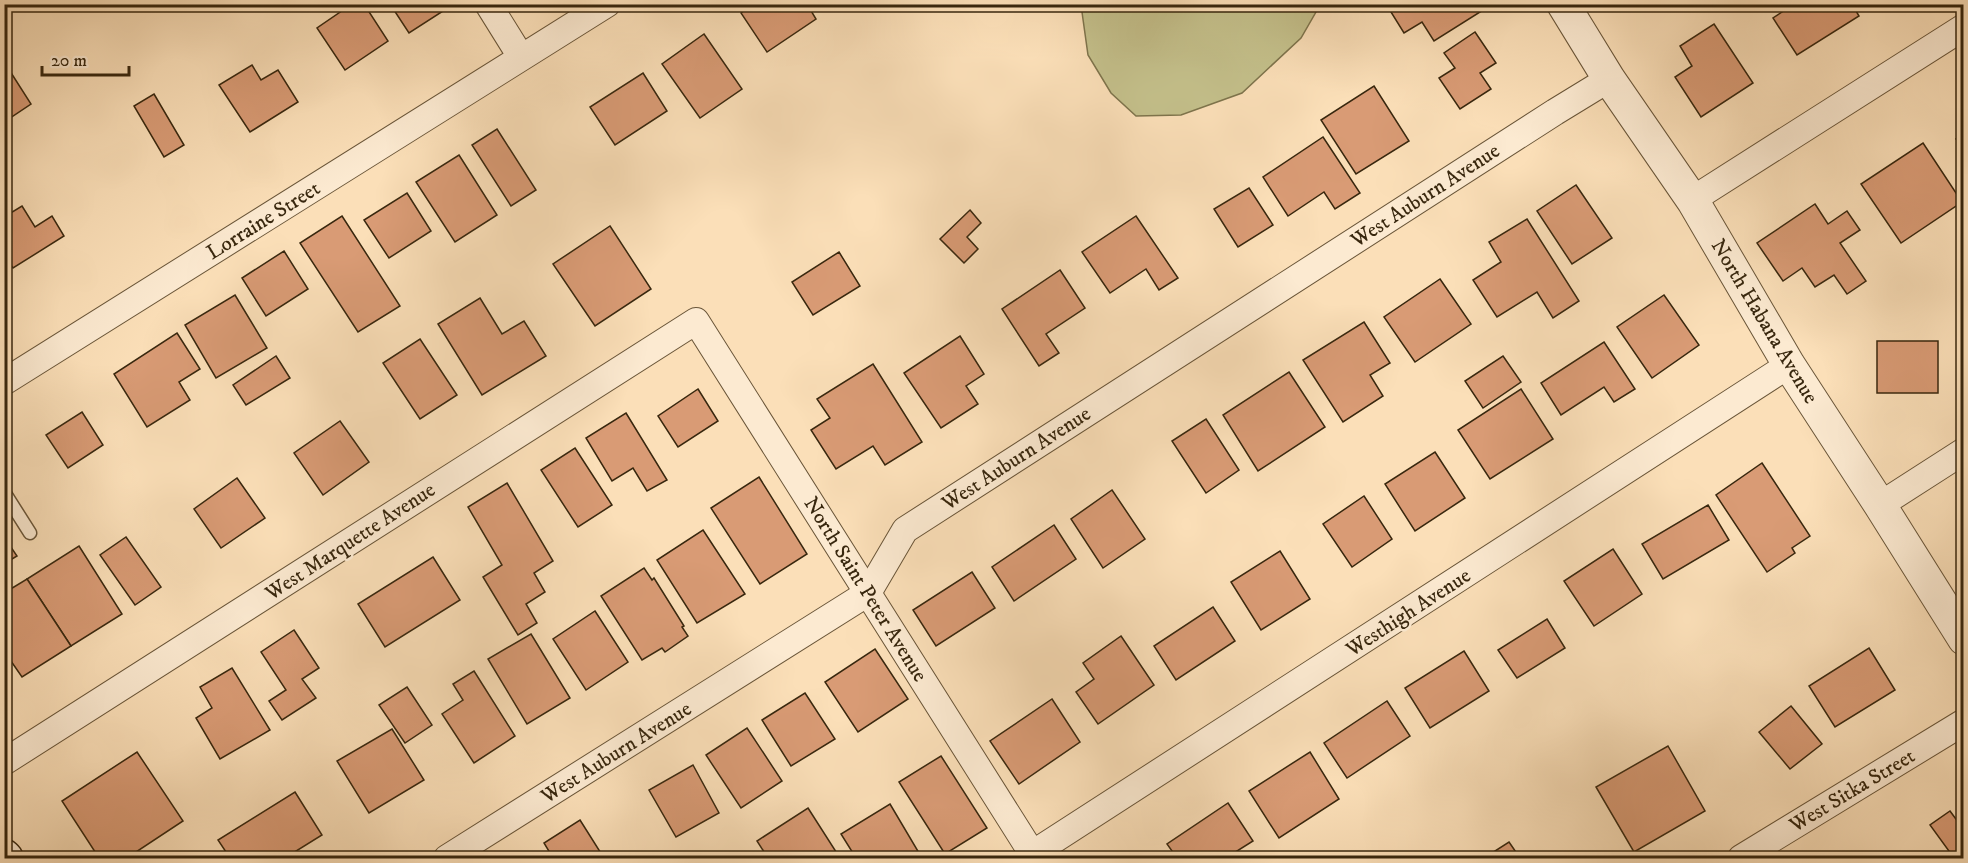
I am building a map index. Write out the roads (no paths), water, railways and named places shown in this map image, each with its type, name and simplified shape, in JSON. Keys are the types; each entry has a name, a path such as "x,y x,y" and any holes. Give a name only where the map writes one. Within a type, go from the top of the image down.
{"street":[{"path":"488,4 521,57"},
{"name":"Lorraine Street","path":"4,382 607,4"},
{"name":"North Habana Avenue","path":"1563,4 1609,79 1693,201 1789,365 1964,639"},
{"path":"1693,201 1964,27"},
{"name":"West Auburn Avenue","path":"447,858 868,593 905,530 1609,79"},
{"name":"North Saint Peter Avenue","path":"696,321 1031,857"},
{"name":"West Marquette Avenue","path":"4,762 696,321"},
{"name":"Westhigh Avenue","path":"1031,857 1789,365"},
{"path":"1880,505 1964,451"},
{"name":"West Sitka Street","path":"1741,858 1964,722"}],"lane":[{"path":"4,492 30,533"}]}
